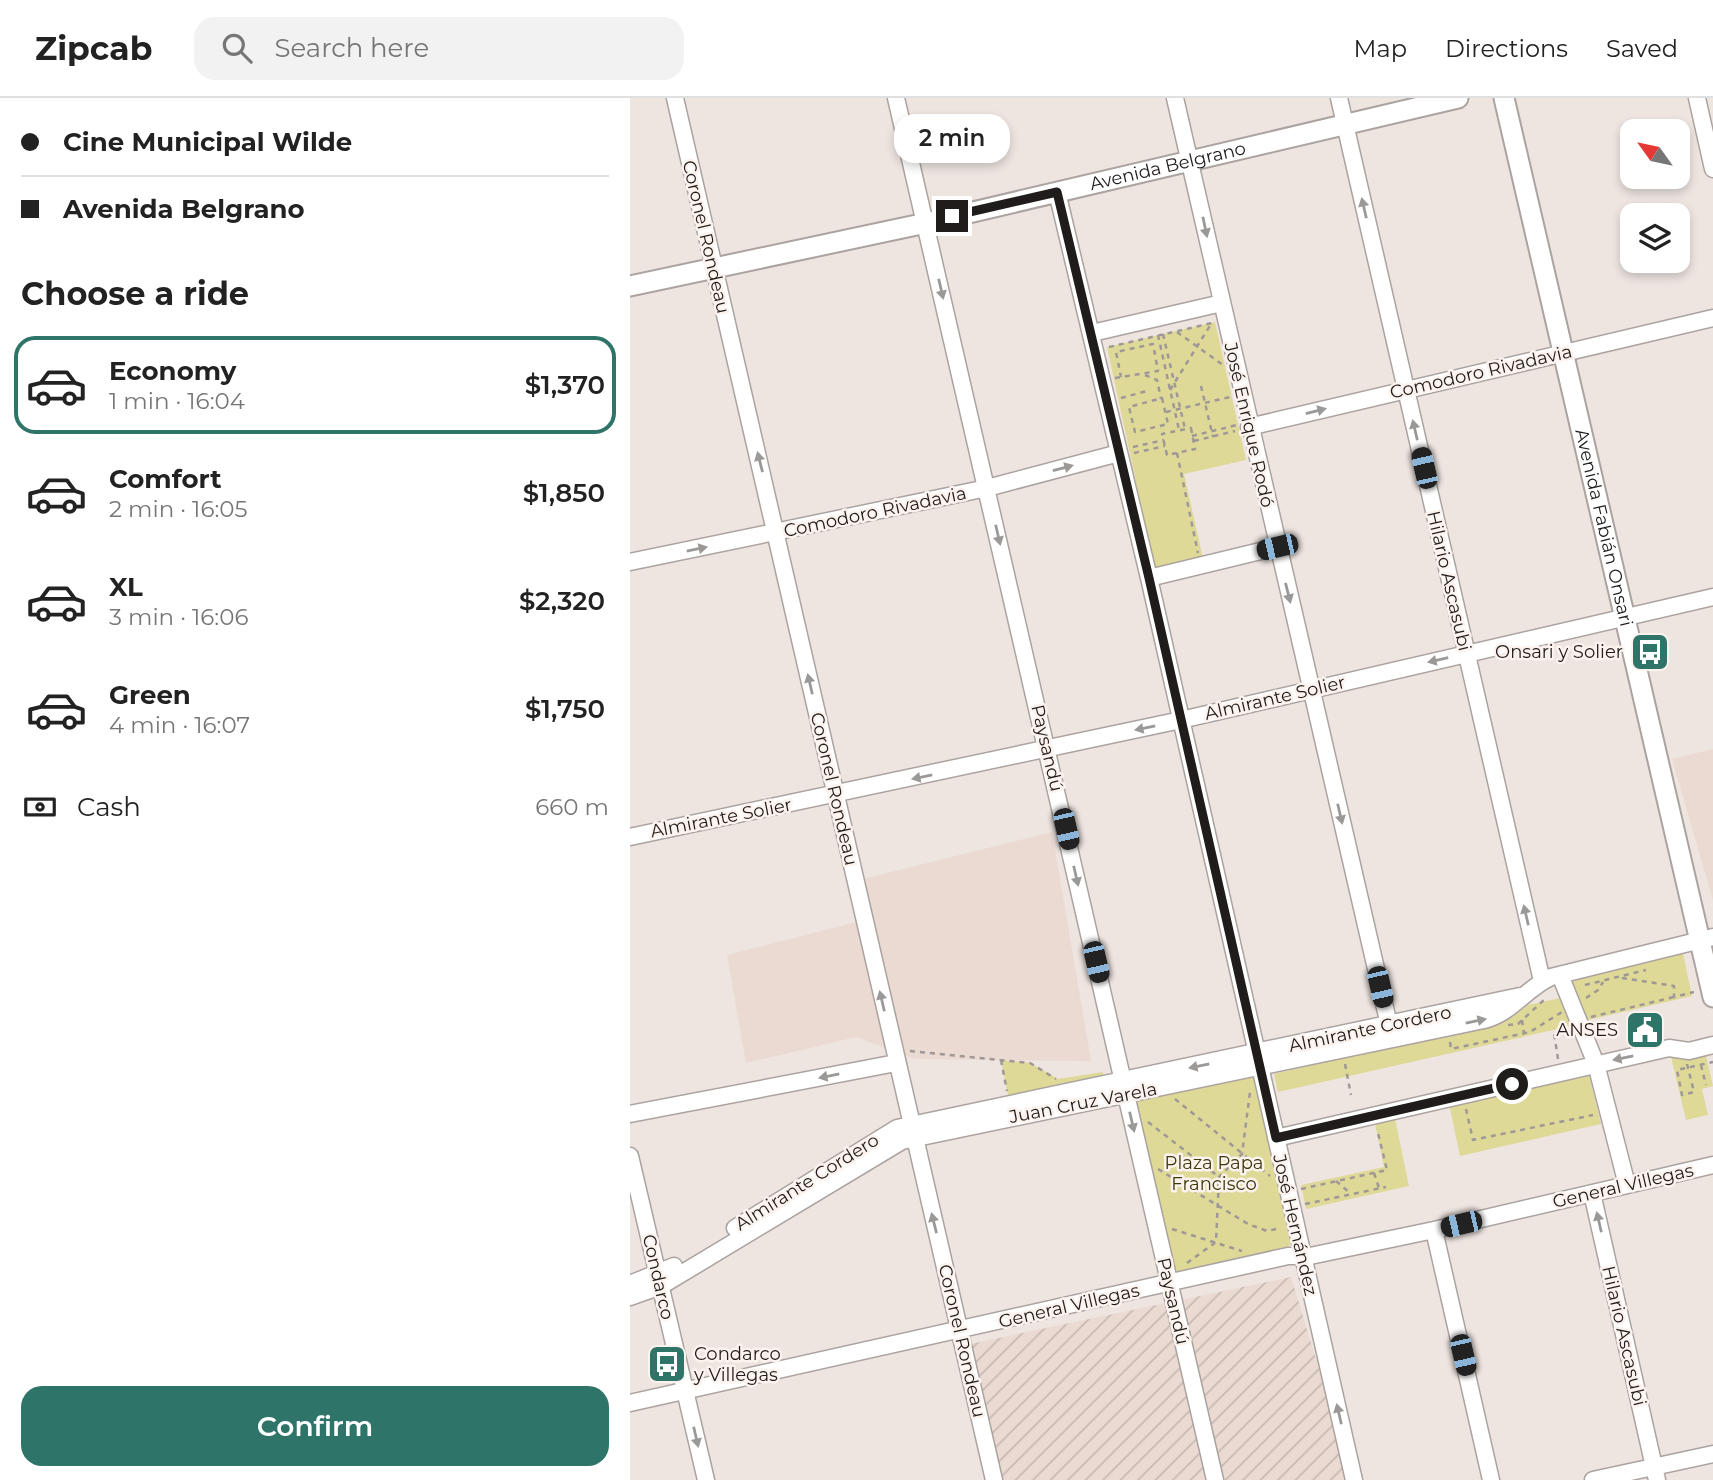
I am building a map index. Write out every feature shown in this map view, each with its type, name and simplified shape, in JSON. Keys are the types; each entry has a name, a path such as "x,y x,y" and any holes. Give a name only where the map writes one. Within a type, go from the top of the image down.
{"street":[{"name":"Coronel Rondeau","path":"675,98 994,1480"},
{"name":"Paysandú","path":"896,98 1215,1480"},
{"name":"José Enrique Rodó","path":"1175,98 1191,161 1220,315 1242,394 1390,1032"},
{"name":"Hilario Ascasubi","path":"1339,98 1542,981"},
{"name":"Avenida Belgrano","path":"630,286 926,223 1458,98"},
{"name":"Avenida Fabián Onsari","path":"1504,98 1623,616 1706,938 1712,993"},
{"path":"1697,98 1713,169"},
{"name":"José Hernández","path":"1057,192 1149,578 1256,1062 1276,1138 1354,1480"},
{"path":"1092,333 1220,315"},
{"name":"Comodoro Rivadavia","path":"1249,425 1713,318"},
{"name":"Comodoro Rivadavia","path":"630,562 987,488 1119,453"},
{"path":"1149,578 1277,547"},
{"name":"Almirante Solier","path":"630,837 835,796 1181,720 1713,597"},
{"path":"1256,1062 1342,1049 1390,1032 1495,1017 1513,1008 1542,981 1706,938"},
{"path":"1560,975 1596,1064 1627,1185"},
{"name":"Almirante Cordero","path":"630,1284 659,1280 886,1133 912,1131 1256,1062 1390,1032"},
{"path":"1276,1138 1668,1048 1689,1051 1713,1045"},
{"path":"630,1114 895,1058"},
{"name":"Condarco","path":"630,1156 706,1480"},
{"name":"General Villegas","path":"630,1404 1288,1256 1302,1257 1434,1230 1713,1165"},
{"name":"Hilario Ascasubi","path":"1592,1193 1656,1473"},
{"path":"1434,1230 1491,1480"},
{"path":"630,1297 659,1280"},
{"path":"1593,1480 1656,1473 1713,1454"}],"path":[{"path":"1096,350 1176,331 1220,315"},
{"path":"1170,390 1220,315"},
{"path":"1176,331 1197,349 1237,374"},
{"path":"1163,334 1185,429"},
{"path":"1158,335 1179,430"},
{"path":"1153,344 1158,371 1144,374 1122,379 1116,352 1153,344"},
{"path":"1155,358 1162,356"},
{"path":"1144,374 1157,380 1168,424 1135,432 1129,407 1161,399"},
{"path":"1201,386 1213,437"},
{"path":"1107,401 1147,391"},
{"path":"1166,412 1242,394"},
{"path":"1163,425 1167,455 1195,449 1191,428 1165,433"},
{"path":"1192,436 1249,425"},
{"path":"1194,441 1249,425"},
{"path":"1119,453 1164,440"},
{"path":"1119,453 1165,446"},
{"path":"1177,453 1201,565"},
{"path":"1619,978 1675,986 1674,997"},
{"path":"1561,1072 1554,1033 1578,1021 1674,997 1712,993"},
{"path":"1520,1014 1524,1034"},
{"path":"1451,1049 1524,1034 1551,1018"},
{"path":"1342,1049 1352,1095"},
{"path":"895,1058 905,1051 1030,1063 1058,1080"},
{"path":"1001,1060 1008,1095"},
{"path":"1216,1242 1219,1177 1242,1154 1256,1062"},
{"path":"1688,1068 1694,1092 1682,1095 1676,1070 1713,1062"},
{"path":"1702,1065 1706,1084"},
{"path":"1183,1095 1172,1097 1274,1180 1271,1167"},
{"path":"1464,1095 1473,1140 1609,1111"},
{"path":"1146,1114 1150,1134"},
{"path":"1289,1199 1336,1181 1387,1170 1374,1117"},
{"path":"1147,1122 1219,1177"},
{"path":"1155,1157 1161,1181"},
{"path":"1158,1169 1248,1224 1267,1231 1285,1227 1286,1234"},
{"path":"1374,1173 1379,1188"},
{"path":"1336,1181 1351,1194"},
{"path":"1289,1199 1351,1194 1386,1187"},
{"path":"1169,1217 1174,1240"},
{"path":"1172,1229 1245,1252 1233,1255"},
{"path":"1184,1265 1216,1242"},
{"path":"1179,1262 1184,1265 1196,1263"}],"shaded area":[{"path":"1713,749 1713,900 1672,759"},
{"path":"1052,832 1091,1061 915,1059 856,1037 746,1063 727,955 872,918 859,880"},
{"path":"1291,1277 1353,1480 993,1480 965,1345"}],"green space":[{"path":"1215,322 1246,460 1184,474 1203,558 1155,570 1107,347"},
{"path":"1683,953 1692,996 1584,1021 1568,980"},
{"path":"1560,998 1571,1026 1278,1092 1274,1074 1511,1018 1528,1005"},
{"path":"1704,1047 1713,1086 1702,1089 1708,1115 1686,1120 1669,1048"},
{"path":"1001,1060 1030,1063 1058,1079 1103,1072 1103,1078 1100,1082 1008,1095"},
{"path":"1587,1066 1601,1124 1460,1156 1448,1099"},
{"name":"Plaza Papa Francisco","path":"1255,1072 1292,1241 1287,1249 1181,1273 1173,1268 1136,1105 1141,1097"},
{"path":"1395,1119 1409,1186 1306,1209 1301,1185 1384,1167 1375,1123"}],"place":[{"name":"Onsari y Solier","path":"1650,652"},
{"name":"ANSES","path":"1645,1030"},
{"name":"Condarco y Villegas","path":"667,1364"}],"route":[{"path":"952,216 1057,192 1149,578 1276,1138 1512,1084"}]}
